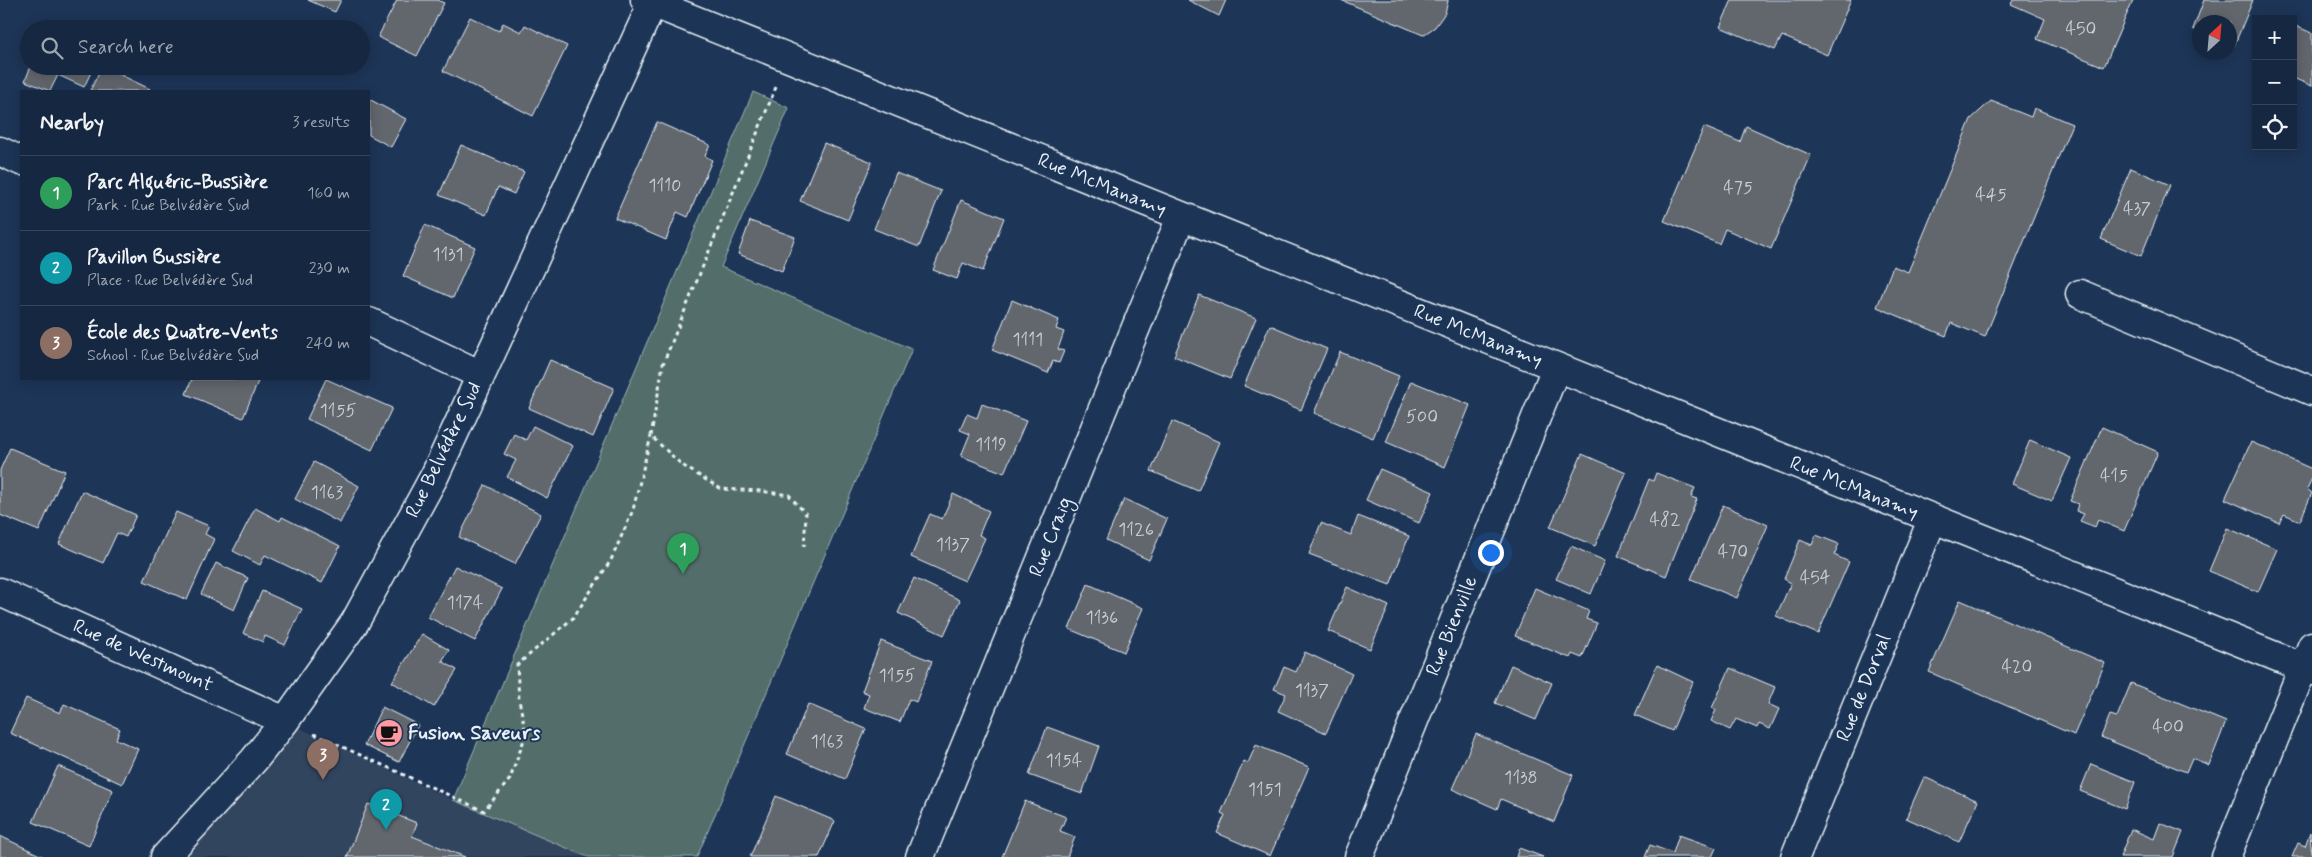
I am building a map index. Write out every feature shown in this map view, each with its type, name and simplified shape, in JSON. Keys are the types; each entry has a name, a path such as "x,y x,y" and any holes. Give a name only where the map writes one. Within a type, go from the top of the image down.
{"street":[{"name":"Rue McManamy","path":"650,1 1932,520 2309,661"},
{"name":"Rue Belvédère Sud","path":"165,857 254,760 285,721 355,622 435,474 650,1"},
{"path":"0,151 20,161"},
{"name":"Rue Craig","path":"920,857 1181,217"},
{"path":"2080,294 2312,391"},
{"path":"370,322 481,375"},
{"name":"Rue Bienville","path":"1359,857 1556,368"},
{"name":"Rue de Dorval","path":"1795,857 1932,520"},
{"name":"Rue de Westmount","path":"0,592 285,721"},
{"path":"2226,857 2309,661"}],"path":[{"path":"285,721 484,812 510,779 526,734 519,700 516,665 573,618 611,560 633,510 651,436 663,364 788,58"},
{"path":"651,436 682,465 721,489 760,490 789,495 806,514 804,547"}],"shaded area":[{"path":"285,721 453,800 588,857 165,857"}],"green space":[{"path":"753,92 789,108 721,267 912,349 697,857 588,857 453,800"}],"building":[{"path":"308,0 341,0 335,12"},
{"path":"397,0 437,0 444,3 417,56 378,37"},
{"path":"1188,0 1226,0 1219,16"},
{"path":"1341,0 1448,1 1445,13 1435,27 1423,35"},
{"path":"1732,0 1851,0 1827,55 1782,36 1775,50 1720,27"},
{"path":"2013,0 2133,0 2104,67 2037,39 2045,19 2011,4"},
{"path":"2204,0 2253,0 2237,39 2237,15 2198,15"},
{"path":"470,17 499,31 503,23 521,32 525,25 567,46 533,116 443,71"},
{"path":"2297,27 2312,33 2312,86 2297,80"},
{"path":"27,75 58,75 50,90 25,81"},
{"path":"58,75 90,75 84,87"},
{"path":"98,75 121,75 150,89 150,90 90,90"},
{"path":"370,100 406,119 391,147 370,136"},
{"path":"1991,101 2031,117 2034,108 2072,124 1985,337 1951,323 1946,336 1877,307 1893,266 1908,272 1971,119"},
{"path":"657,122 710,145 705,156 712,160 688,217 677,212 666,240 615,218"},
{"path":"1746,126 1811,155 1771,249 1725,229 1719,244 1664,221 1704,127 1740,142"},
{"path":"824,143 872,162 848,220 800,201"},
{"path":"461,145 524,172 514,194 498,187 486,215 439,195"},
{"path":"2131,168 2170,185 2141,256 2101,239"},
{"path":"896,173 941,191 919,247 874,229"},
{"path":"961,200 1004,218 983,271 963,263 957,279 933,270"},
{"path":"750,221 795,237 782,271 738,254"},
{"path":"425,225 475,247 453,298 403,276"},
{"path":"1199,295 1256,318 1230,379 1174,356"},
{"path":"1012,300 1059,320 1056,329 1064,332 1058,349 1064,351 1059,363 1053,361 1048,373 992,350"},
{"path":"1270,325 1327,349 1301,410 1244,386"},
{"path":"1340,352 1399,376 1373,438 1314,413"},
{"path":"550,360 614,388 593,437 529,408"},
{"path":"192,380 259,380 243,418 186,394"},
{"path":"326,380 392,408 372,450 307,419"},
{"path":"1411,381 1470,405 1445,467 1386,442"},
{"path":"982,404 1026,421 1004,473 961,456 970,434 960,430 967,414 977,418"},
{"path":"1172,421 1219,442 1198,491 1151,471"},
{"path":"533,426 573,446 547,498 507,477 516,460 504,454 514,434 526,440"},
{"path":"2102,427 2158,452 2124,531 2098,520 2095,527 2080,521 2084,514 2076,511 2078,504 2070,501"},
{"path":"2030,440 2071,458 2052,501 2012,484"},
{"path":"2251,442 2312,469 2312,478 2307,489 2312,493 2300,521 2284,514 2279,523 2225,499"},
{"path":"10,448 65,471 39,531 0,515 0,470"},
{"path":"1582,454 1626,473 1595,546 1550,527"},
{"path":"314,462 359,486 340,523 295,499"},
{"path":"1380,469 1433,492 1419,523 1366,500"},
{"path":"1656,473 1695,488 1691,497 1697,499 1666,576 1618,556 1649,479 1653,481"},
{"path":"485,485 541,514 515,564 459,537"},
{"path":"82,491 136,515 126,537 117,533 103,563 59,544"},
{"path":"953,494 989,511 979,535 985,538 965,581 911,557 930,514 942,519"},
{"path":"1124,499 1167,519 1149,560 1106,540"},
{"path":"1723,505 1768,525 1737,598 1691,579"},
{"path":"255,508 280,521 282,517 340,546 322,583 265,555 260,565 233,551"},
{"path":"176,512 209,526 205,534 214,539 187,600 144,581"},
{"path":"1358,516 1409,536 1390,585 1309,554 1321,523 1351,535"},
{"path":"2227,528 2277,549 2258,592 2209,571"},
{"path":"1816,535 1839,544 1834,555 1849,562 1818,634 1776,616 1791,583 1784,579 1800,540 1812,545"},
{"path":"1571,546 1605,561 1591,594 1556,579"},
{"path":"216,563 248,578 234,610 201,594"},
{"path":"455,566 502,589 475,641 428,617"},
{"path":"914,578 960,600 944,635 898,613"},
{"path":"1088,584 1143,608 1124,652 1069,629"},
{"path":"1347,587 1389,606 1370,649 1328,631"},
{"path":"1535,588 1589,611 1586,619 1597,623 1582,658 1572,654 1570,658 1515,636"},
{"path":"262,591 302,609 285,645 265,636 263,642 243,633"},
{"path":"1960,600 2105,663 2074,735 1929,672"},
{"path":"422,634 449,650 442,661 457,670 434,707 392,682"},
{"path":"881,641 932,661 916,702 909,699 900,722 864,708 869,694 862,691"},
{"path":"1305,652 1352,674 1326,733 1278,711 1286,694 1274,689 1284,667 1296,672"},
{"path":"1511,665 1552,683 1536,720 1495,703"},
{"path":"1657,665 1693,682 1672,731 1635,715"},
{"path":"1730,668 1775,687 1768,704 1779,709 1770,729 1759,724 1757,728 1736,719 1730,730 1711,721 1716,710 1712,708"},
{"path":"2131,683 2226,722 2209,765 2192,758 2186,772 2101,737 2110,715 2117,717"},
{"path":"26,698 60,713 64,704 120,729 116,739 138,749 122,784 10,733"},
{"path":"808,704 866,729 845,779 787,754"},
{"path":"382,707 418,725 399,762 364,745"},
{"path":"1047,727 1099,746 1082,794 1029,775"},
{"path":"1476,734 1573,775 1554,822 1501,799 1497,809 1452,789"},
{"path":"1256,745 1309,767 1270,856 1217,833 1225,815 1221,813 1244,761 1248,763"},
{"path":"2091,764 2135,782 2125,809 2080,791"},
{"path":"58,766 113,790 89,846 33,822"},
{"path":"1924,777 1978,801 1959,842 1906,818"},
{"path":"776,796 835,821 819,857 750,857"},
{"path":"1025,801 1066,817 1060,831 1075,837 1067,857 1002,857"},
{"path":"368,804 417,823 412,836 465,857 347,857"},
{"path":"2160,823 2183,832 2173,857 2120,857 2131,829 2154,839"},
{"path":"2310,832 2312,857 2292,857 2298,843 2305,846"},
{"path":"1679,835 1716,848 1712,857 1645,857 1650,845 1673,853"},
{"path":"0,836 44,857 0,857"},
{"path":"1519,848 1543,857 1516,857"}],"place":[{"name":"Parc Alguéric-Bussière","path":"683,574"},
{"name":"Fusion Saveurs","path":"389,733"},
{"name":"École des Quatre-Vents","path":"323,780"},
{"name":"Pavillon Bussière","path":"386,830"}]}
